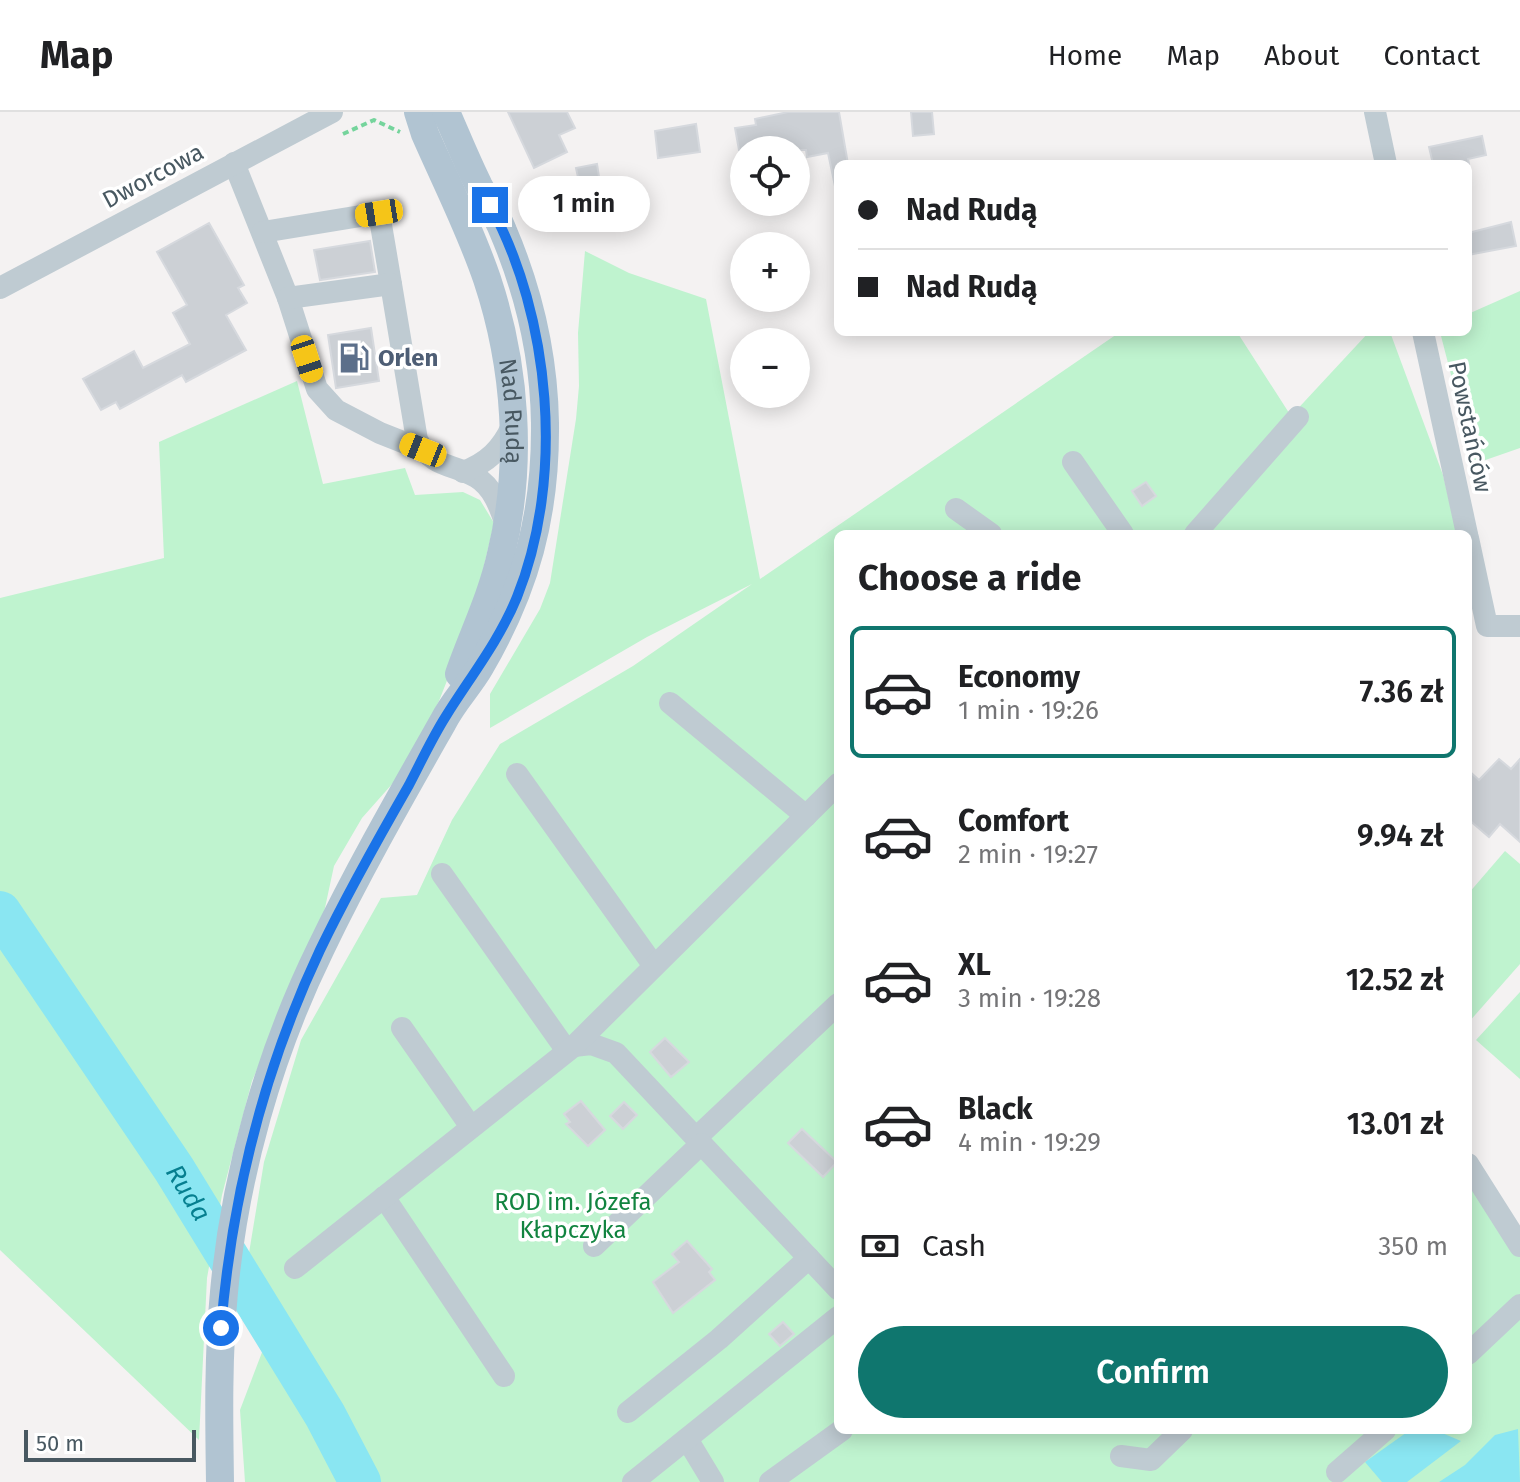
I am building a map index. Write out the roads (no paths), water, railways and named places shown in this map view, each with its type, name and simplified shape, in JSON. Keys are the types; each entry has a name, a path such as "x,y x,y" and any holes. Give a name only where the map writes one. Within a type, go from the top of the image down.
{"main road":[{"name":"Nad Rudą","path":"220,1482 219,1410 224,1288 234,1217 265,1090 304,987 328,934 445,717 485,659 507,617 524,575 538,521 545,425 538,346 521,279 502,227 477,182 446,112"},
{"name":"Nad Rudą","path":"415,125 425,134 487,279 501,328 509,374 512,426 512,475 507,527 492,588 445,717"}],"street":[{"path":"1375,112 1385,160"},
{"name":"Dworcowa","path":"0,288 328,113"},
{"path":"234,163 288,298 317,389 336,410 380,433 423,450 446,467 478,478 499,504 507,527"},
{"path":"263,232 379,213 417,440 423,450"},
{"path":"288,298 391,284"},
{"name":"Powstańców","path":"1424,336 1467,530"},
{"path":"1199,530 1298,417"},
{"path":"463,472 475,468 499,450 512,426"},
{"path":"1073,462 1120,530"},
{"path":"956,509 985,530"},
{"name":"Powstańców","path":"1472,555 1487,626 1520,626"},
{"path":"670,703 806,816"},
{"path":"517,774 654,966"},
{"path":"295,1268 570,1048 834,788"},
{"path":"442,874 570,1048"},
{"path":"594,1246 834,1008"},
{"path":"402,1028 471,1127"},
{"path":"570,1048 591,1044 616,1053 834,1285"},
{"path":"1472,1170 1520,1246"},
{"path":"384,1197 504,1376"},
{"path":"628,1412 719,1339 809,1258"},
{"path":"1472,1350 1520,1305"},
{"path":"633,1482 834,1320"},
{"path":"770,1482 836,1434"},
{"path":"1121,1456 1151,1460 1178,1434"},
{"path":"1337,1472 1380,1434"},
{"path":"687,1439 713,1482"}],"water":[{"path":"1518,1429 1520,1482 1439,1482 1465,1465 1495,1435"},
{"path":"1404,1434 1444,1434 1461,1441 1407,1482 1382,1482 1365,1462"}],"waterway":[{"name":"Ruda","path":"0,912 174,1169 325,1415 360,1482"}],"place":[{"name":"Orlen","path":"354,358"}],"park label":[{"name":"ROD im. Józefa Kłapczyka","path":"573,1216"}]}
